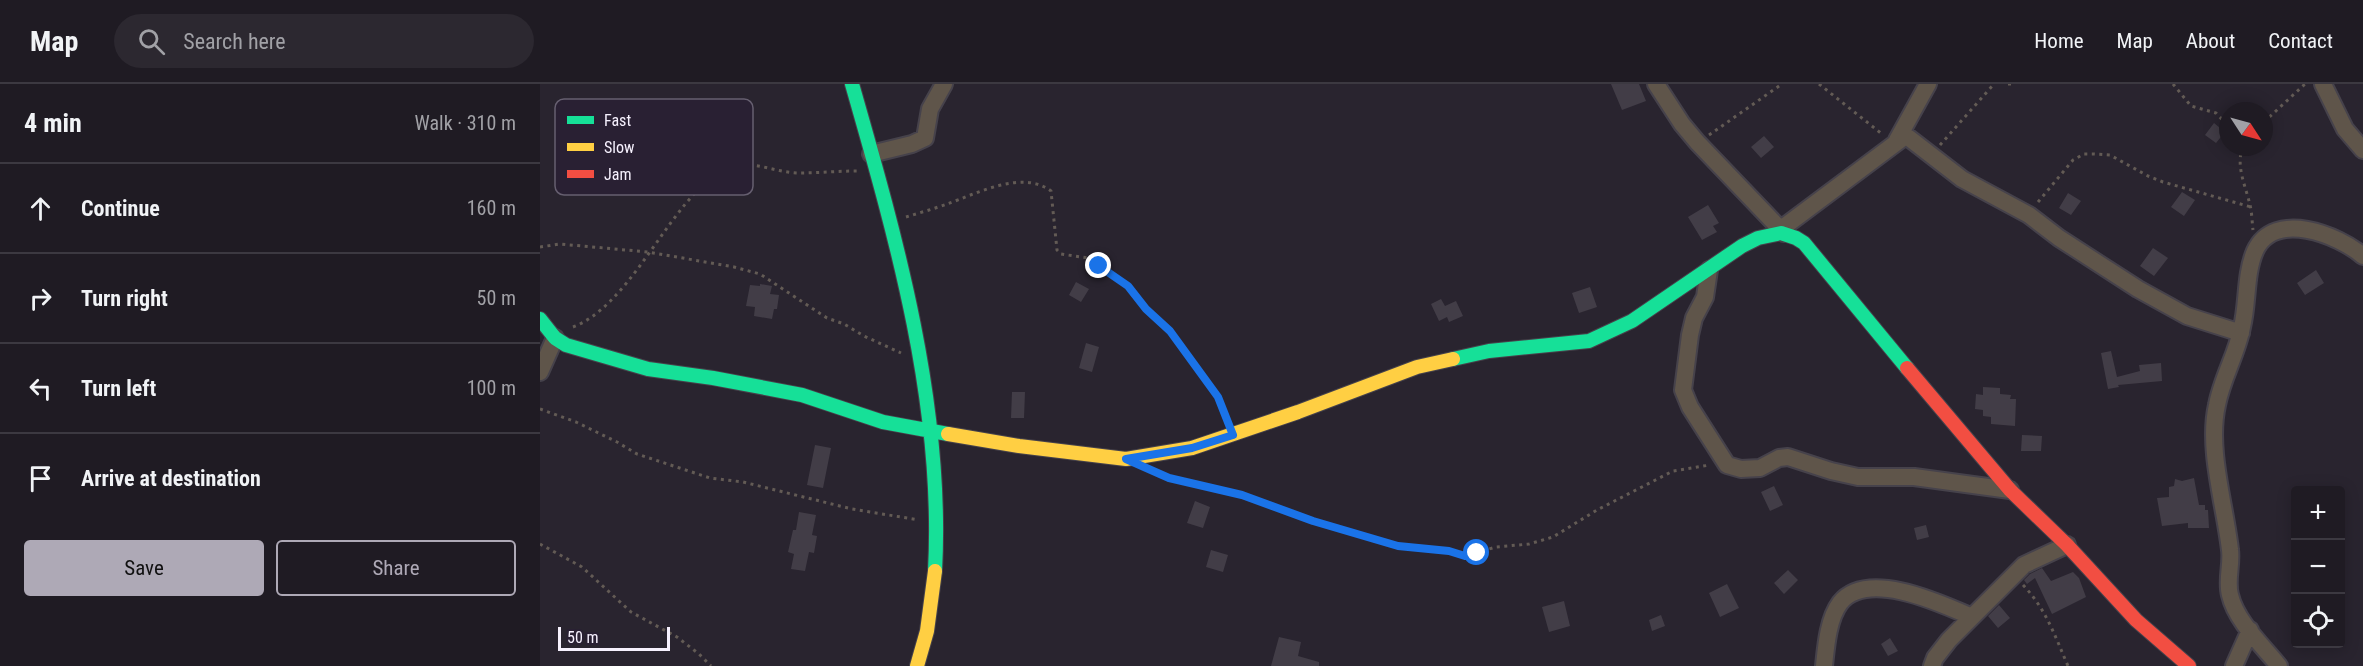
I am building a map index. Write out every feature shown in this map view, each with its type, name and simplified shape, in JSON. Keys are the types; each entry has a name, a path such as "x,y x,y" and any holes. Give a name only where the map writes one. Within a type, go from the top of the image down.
{"street":[{"path":"852,84 908,298 921,363 930,431 937,498 934,582 929,620 917,666"},
{"path":"873,162 925,138 930,109 944,84"},
{"path":"1656,84 1682,124 1697,142 1783,231 1804,243 1945,415 2010,490 2067,545 2136,620 2189,666"},
{"path":"1897,140 1928,84"},
{"path":"2323,84 2345,129 2363,150"},
{"path":"540,320 553,335 581,351 625,363 802,395 883,422 1019,446 1126,459 1192,448 1417,367 1489,351 1589,341 1632,321 1710,270 1742,246 1762,236 1783,231 1897,140 1904,137 1910,138 1968,183 2029,215 2102,267 2168,306 2200,321 2241,333"},
{"path":"2279,666 2250,630 2230,596 2231,552 2216,452 2216,406 2241,333 2256,249 2271,235 2286,229 2304,228 2350,246 2363,256"},
{"path":"1710,270 1705,297 1694,318 1690,335 1683,390 1690,407 1727,465 1760,468 1779,458 1788,457 1858,477 1925,478 2010,490"},
{"path":"540,372 553,335"},
{"path":"1932,666 1935,658 1949,640 2014,576 2032,560 2067,545"},
{"path":"1824,666 1827,643 1839,604 1848,595 1865,588 1919,596 1972,617"},
{"path":"2234,666 2250,630"}],"path":[{"path":"1697,142 1729,123 1782,84"},
{"path":"1819,84 1886,137 1897,140"},
{"path":"1930,155 1994,84"},
{"path":"2008,84 2014,84"},
{"path":"2173,84 2191,106 2216,113 2219,116"},
{"path":"2273,114 2305,84"},
{"path":"2029,215 2059,175 2073,160 2084,154 2110,155 2156,179 2251,207"},
{"path":"2240,156 2241,169 2251,207 2256,249"},
{"path":"753,165 796,172 873,162"},
{"path":"888,222 1011,184 1044,186 1051,191 1057,250 1061,254 1088,258 1128,286 1146,309 1170,331 1218,397 1233,435"},
{"path":"553,335 585,322 614,297 692,195"},
{"path":"540,247 561,244 648,252 734,267 765,276 827,318 844,324 921,363"},
{"path":"540,409 576,422 637,454 710,478 743,482 852,508 937,523"},
{"path":"1158,473 1169,478 1242,495 1313,521 1398,546 1449,551 1465,556 1496,547 1553,537 1597,510 1673,471 1699,466 1727,465"},
{"path":"540,544 582,567 631,612 677,637 711,666"},
{"path":"2014,576 2034,597 2050,622 2067,666"}],"building":[{"path":"1611,84 1639,84 1646,101 1622,110"},
{"path":"2214,123 2219,127 2219,139 2216,143 2205,135"},
{"path":"1764,136 1774,147 1761,158 1751,147"},
{"path":"2182,192 2195,200 2184,216 2171,207"},
{"path":"2068,193 2081,201 2071,215 2059,208"},
{"path":"1708,205 1719,223 1713,226 1717,232 1702,240 1688,217"},
{"path":"2153,248 2168,258 2154,276 2140,266"},
{"path":"2316,270 2324,283 2305,295 2297,283"},
{"path":"1076,282 1089,289 1081,302 1069,295"},
{"path":"760,284 772,286 770,294 779,295 777,309 774,309 772,319 754,316 755,307 746,306 750,285 760,286"},
{"path":"1590,287 1597,307 1579,313 1572,293"},
{"path":"1441,299 1445,306 1456,301 1463,316 1449,322 1447,317 1439,321 1431,304"},
{"path":"1086,343 1099,347 1092,372 1079,368"},
{"path":"2111,351 2117,377 2140,371 2139,365 2161,363 2162,381 2118,385 2119,387 2108,389 2101,353"},
{"path":"1983,387 2000,388 2000,394 2011,395 2010,399 2016,399 2015,426 1991,424 1991,417 1983,416 1983,410 1975,409 1976,394 1983,395"},
{"path":"1012,392 1025,392 1024,418 1011,418"},
{"path":"2022,435 2042,436 2041,451 2021,451"},
{"path":"815,445 831,448 823,488 807,485"},
{"path":"2194,478 2199,505 2205,505 2205,510 2208,510 2209,528 2188,528 2188,523 2162,526 2157,498 2169,497 2169,487 2174,486 2175,479 2182,481"},
{"path":"1774,486 1783,505 1770,511 1761,492"},
{"path":"1195,501 1210,507 1203,528 1187,523"},
{"path":"799,512 816,515 812,535 817,536 814,553 809,552 805,571 791,569 794,554 788,552 793,530 796,530"},
{"path":"1926,525 1929,537 1917,540 1914,528"},
{"path":"1211,550 1228,555 1223,572 1206,567"},
{"path":"2042,568 2051,581 2073,572 2079,578 2086,597 2052,614 2035,578 2027,584 2024,580"},
{"path":"1788,570 1798,580 1784,594 1774,583"},
{"path":"1727,584 1739,608 1720,617 1709,593"},
{"path":"1564,601 1570,626 1549,632 1542,607"},
{"path":"1999,605 2010,618 1998,628 1988,616"},
{"path":"1661,615 1665,626 1652,631 1649,620"},
{"path":"1279,637 1301,642 1298,656 1319,662 1319,666 1271,666"},
{"path":"1890,638 1898,651 1888,656 1881,644"}],"traffic: fast":[{"path":"852,84 900,264 925,386 936,509 935,571"},
{"path":"1453,359 1489,351 1589,341 1632,321 1742,246 1758,238 1781,233 1804,243 1907,368"},
{"path":"540,319 555,338 566,345 648,369 713,378 802,395 883,422 948,434"}],"traffic: slow":[{"path":"948,434 1019,446 1126,459 1192,448 1298,412 1417,367 1453,359"},
{"path":"917,666 927,631 935,571"}],"traffic: jam":[{"path":"1907,368 2010,490 2067,545 2136,620 2189,666"}],"route":[{"path":"1099,266 1128,286 1146,309 1170,331 1218,397 1233,435 1192,448 1126,459 1169,478 1219,488 1360,536 1398,546 1449,551 1465,556 1477,553"}]}
